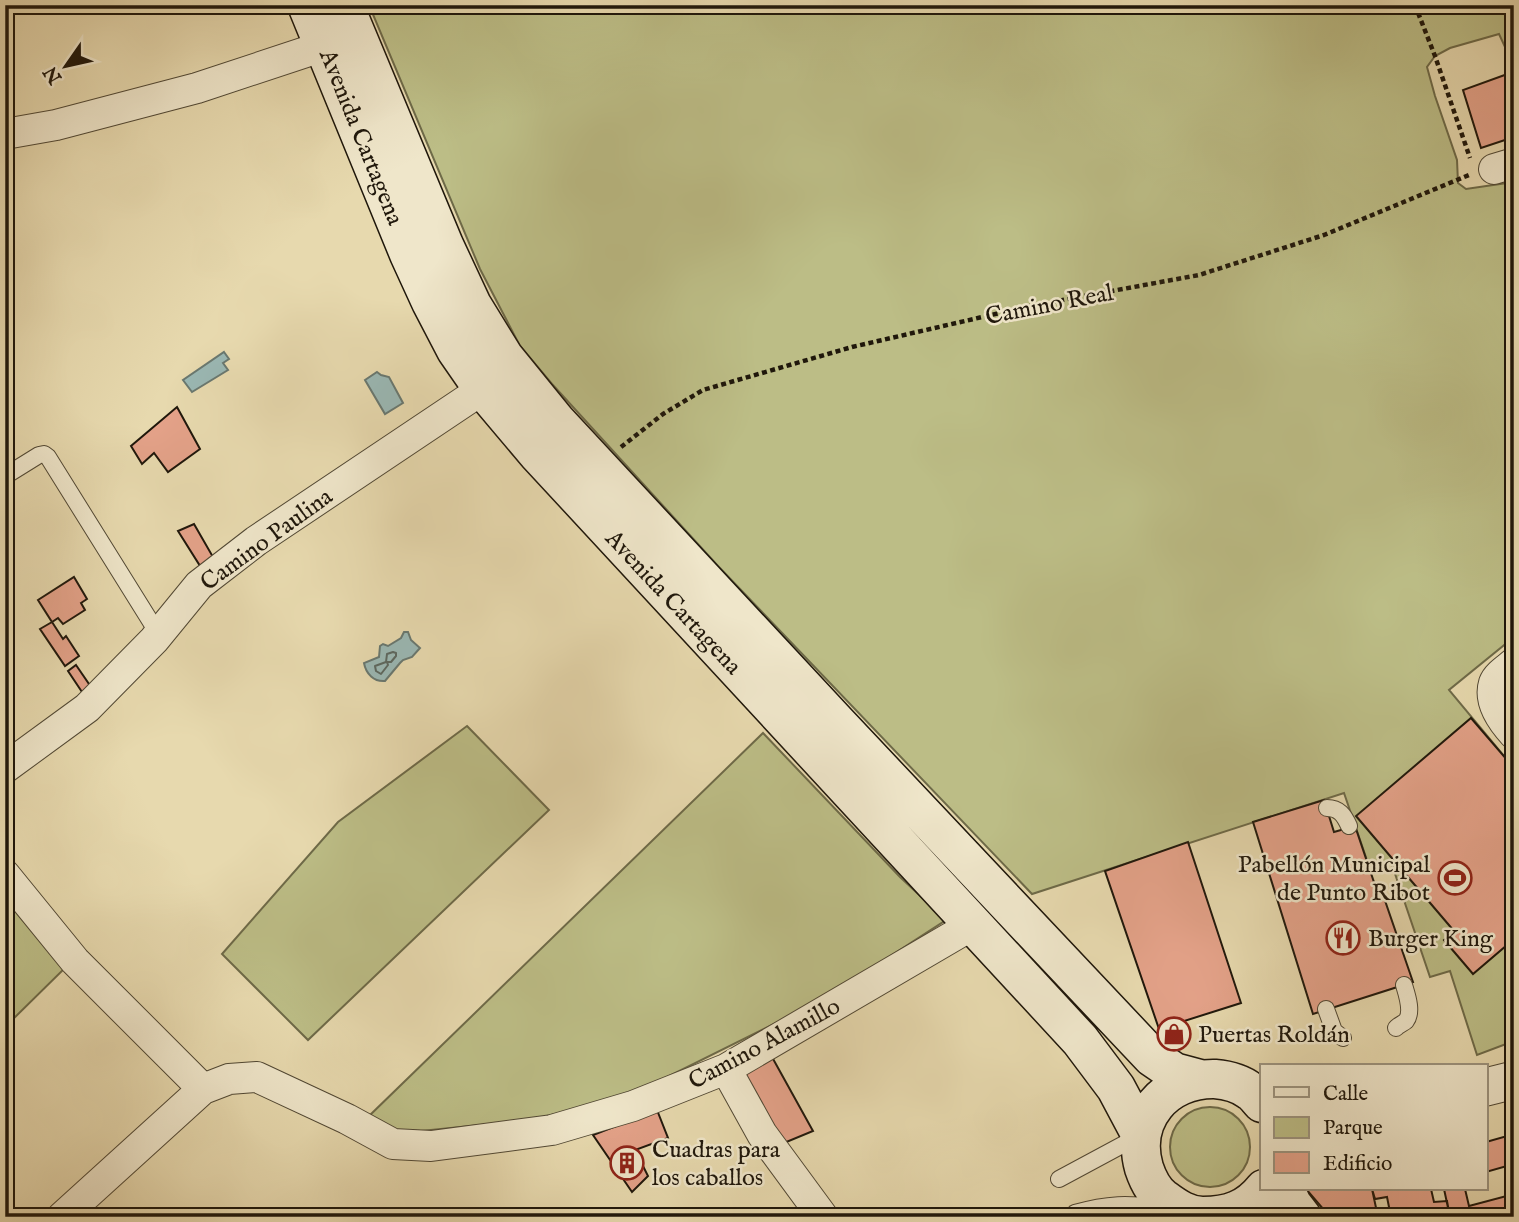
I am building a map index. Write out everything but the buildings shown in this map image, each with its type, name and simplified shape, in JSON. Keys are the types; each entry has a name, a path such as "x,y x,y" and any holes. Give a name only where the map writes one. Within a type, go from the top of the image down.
{"main road":[{"name":"Avenida Cartagena","path":"307,5 431,302 456,350 484,389 537,453 1080,1040 1116,1088 1141,1135"},
{"name":"Avenida Cartagena","path":"344,5 472,305 504,357 556,421 1152,1057 1174,1072 1200,1079 1221,1079 1234,1083 1250,1091 1260,1101"},
{"path":"1200,1079 1180,1085 1162,1097 1148,1114 1141,1135 1141,1156 1147,1178 1159,1195 1177,1209 1198,1216 1219,1216 1251,1205"},
{"path":"1285,1190 1302,1217"}],"street":[{"path":"5,134 55,125 197,88 324,46"},
{"name":"Camino Paulina","path":"7,764 87,708 159,635 199,585 256,541 484,389"},
{"path":"1514,663 1498,677 1494,684 1493,698 1502,718 1514,734"},
{"path":"5,875 75,961 204,1089"},
{"name":"Camino Alamillo","path":"62,1217 204,1089 229,1079 257,1077 393,1144 431,1146 552,1130 633,1106 726,1069 974,924"},
{"path":"726,1069 762,1134 823,1217"},
{"path":"1488,1086 1514,1080"}],"lane":[{"path":"10,473 38,455 44,454 48,457 159,635"},
{"path":"1329,815 1350,826"},
{"path":"1396,1028 1406,1021 1408,1014 1409,1003 1404,985"},
{"path":"1326,1009 1334,1031 1343,1038"},
{"path":"1059,1179 1141,1135"},
{"path":"1075,1213 1100,1205 1128,1204 1177,1209"}],"path":[{"path":"1415,5 1435,56 1494,168"},
{"name":"Camino Real","path":"597,465 663,414 703,390 890,338 1030,306 1199,275 1324,235 1494,168"}],"green space":[{"path":"369,5 1514,5 1514,46 1505,47 1499,34 1450,48 1435,56 1427,67 1457,160 1458,183 1466,189 1514,182 1514,637 1449,690 1514,768 1514,1041 1477,1055 1450,971 1430,977 1391,862 1370,869 1344,793 1032,894 718,566 520,346 480,269"},
{"path":"467,726 549,810 308,1040 222,954 338,822"},
{"path":"763,733 900,877 946,920 804,1012 784,1019 627,1097 530,1120 421,1131 397,1130 367,1118"},
{"path":"5,893 67,966 5,1027"},
{"path":"1210,1107 1225,1110 1238,1119 1247,1132 1250,1147 1247,1162 1238,1175 1225,1184 1210,1187 1195,1184 1182,1175 1173,1162 1170,1147 1173,1132 1182,1119 1195,1110"}],"water":[{"path":"224,352 229,359 223,363 228,370 192,392 183,380"},
{"path":"377,372 389,377 403,403 385,414 365,380"},
{"path":"404,632 408,632 411,640 420,648 412,657 403,660 385,681 374,679 364,663 379,657 380,646 388,646 401,638"}],"place":[{"name":"Pabellón Municipal de Punto Ribot","path":"1455,878"},
{"name":"Burger King","path":"1343,938"},
{"name":"Puertas Roldán","path":"1174,1034"},
{"name":"Cuadras para los caballos","path":"627,1163"}]}
